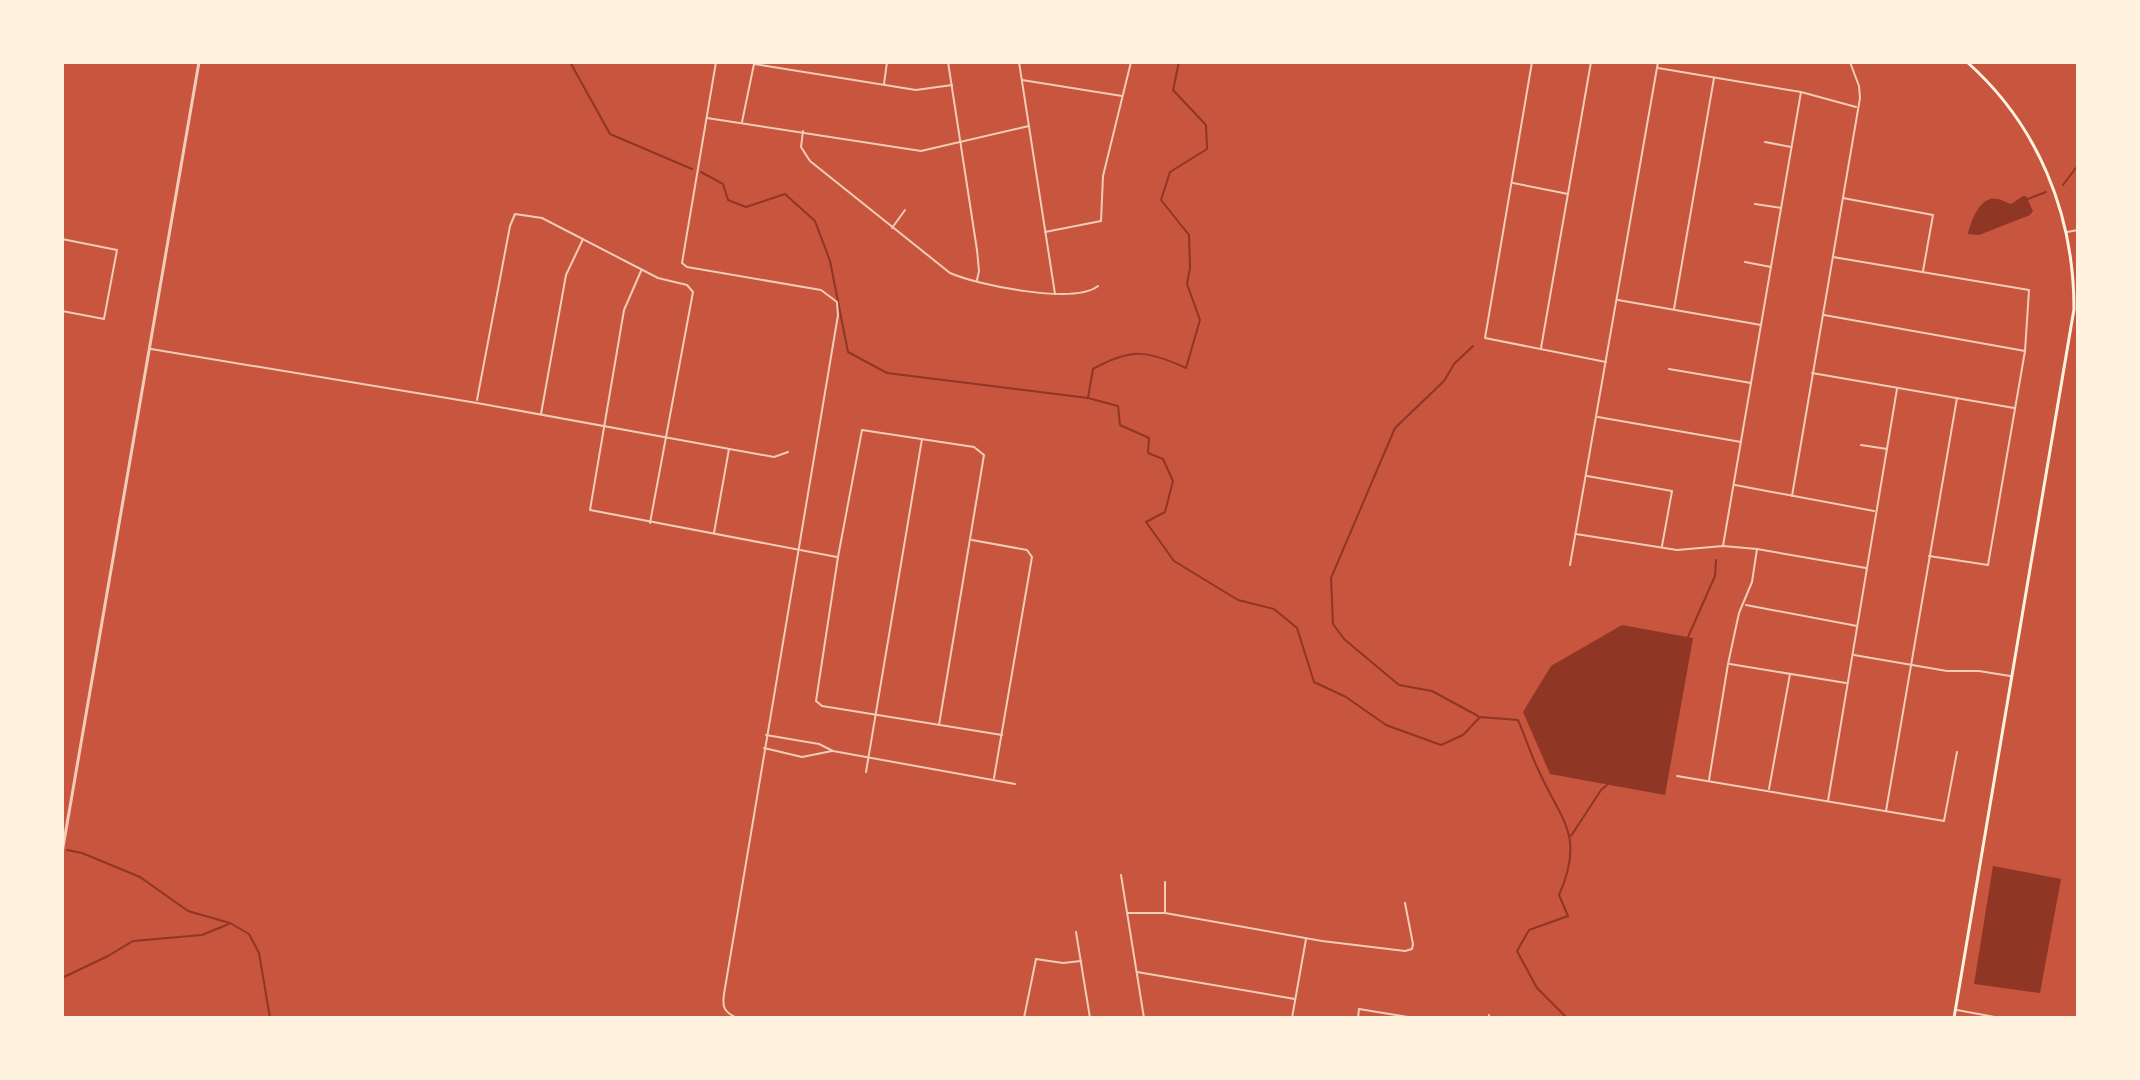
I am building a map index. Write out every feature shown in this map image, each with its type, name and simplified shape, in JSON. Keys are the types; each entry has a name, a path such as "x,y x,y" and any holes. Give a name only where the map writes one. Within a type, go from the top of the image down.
{"main road":[{"path":"1954,1018 2073,324 2073,281 2067,232 2050,179 2026,130 1995,89 1967,62"}],"street":[{"path":"62,853 199,62"},
{"path":"716,62 682,263 687,267 815,288 830,295 838,308 722,1002 725,1011 737,1018"},
{"path":"884,84 887,62"},
{"path":"948,62 979,271 977,282"},
{"path":"1019,62 1055,294"},
{"path":"1045,232 1101,221 1103,176 1131,62"},
{"path":"1532,62 1485,338 1607,363"},
{"path":"1541,349 1591,62"},
{"path":"1570,565 1658,62"},
{"path":"1792,496 1858,107 1859,86 1850,62"},
{"path":"742,123 754,64 916,90 952,85"},
{"path":"1657,67 1801,92 1858,107"},
{"path":"1674,309 1714,78"},
{"path":"1022,80 1123,96"},
{"path":"1723,546 1801,92"},
{"path":"706,118 921,151 1029,126"},
{"path":"803,131 801,147 810,161 950,273 977,282 1055,294 1090,292 1098,286"},
{"path":"1765,142 1791,147"},
{"path":"1512,183 1568,194"},
{"path":"1843,198 1933,215 1923,272"},
{"path":"1755,204 1781,208"},
{"path":"892,228 905,210"},
{"path":"477,403 512,218 519,213 535,215 658,278 687,285 693,292 650,523"},
{"path":"2067,232 2078,230"},
{"path":"62,239 117,250 104,319 62,311"},
{"path":"541,415 566,275 583,239"},
{"path":"1833,257 2029,290 2025,351 1988,565 1929,556"},
{"path":"1745,262 1771,267"},
{"path":"642,270 624,310 590,510 838,557"},
{"path":"1617,299 1761,325"},
{"path":"1823,315 2025,351"},
{"path":"150,348 774,457 788,452"},
{"path":"1669,369 1751,383"},
{"path":"1812,373 2015,408"},
{"path":"1828,801 1897,389"},
{"path":"1886,811 1957,398"},
{"path":"1597,417 1741,442"},
{"path":"939,725 984,455 974,447 862,430 814,697 822,706 876,714 939,725 1002,735"},
{"path":"866,772 922,439"},
{"path":"1861,445 1887,449"},
{"path":"714,534 729,449"},
{"path":"1586,476 1672,491 1661,548"},
{"path":"1734,485 1877,511"},
{"path":"1576,534 1677,550 1723,546 1757,549 1867,568"},
{"path":"970,540 1027,550 1032,557 994,778"},
{"path":"1709,781 1728,664 1757,549"},
{"path":"1745,604 1858,626"},
{"path":"1853,655 1947,671 1979,671 2013,677"},
{"path":"1728,664 1847,683"},
{"path":"1769,791 1790,674"},
{"path":"766,735 819,744 833,751 1015,784"},
{"path":"764,748 807,757 833,751"},
{"path":"1677,776 1944,821 1957,752"},
{"path":"1121,875 1144,1018"},
{"path":"1165,882 1165,913"},
{"path":"1127,913 1165,913 1306,938 1389,950 1412,949 1405,903"},
{"path":"1076,932 1090,1018"},
{"path":"1292,1018 1306,938"},
{"path":"1024,1018 1036,959 1063,963 1081,961"},
{"path":"1137,972 1295,999"},
{"path":"1358,1018 1359,1009 1414,1018"},
{"path":"1956,1010 2000,1018"}],"shaded area":[{"path":"2026,196 2033,211 2030,215 1979,235 1968,234 1975,214 1985,201 1995,199 2011,204"},
{"path":"1622,625 1693,638 1665,795 1550,774 1523,712 1551,666"},
{"path":"1993,866 2061,879 2040,993 1974,984"}],"waterway":[{"path":"570,62 610,134 692,169"},
{"path":"1088,398 1093,369 1118,357 1149,355 1186,368 1200,320 1187,284 1189,235 1161,200 1170,172 1207,149 1206,125 1173,90 1179,62"},
{"path":"2063,185 2078,165"},
{"path":"701,172 723,184 728,200 746,207 785,194 815,221 830,261 848,352 887,373 1088,398 1118,406 1120,425 1149,438 1148,453 1163,459 1173,481 1165,512 1146,522 1174,561 1238,600 1274,609 1297,628 1314,682 1346,697 1386,725 1441,745 1463,735 1480,717 1518,720 1567,828 1570,857 1559,895 1568,916 1529,930 1517,951 1537,988 1567,1018"},
{"path":"2028,199 2046,192"},
{"path":"1473,346 1454,364 1444,381 1395,428 1331,578 1333,624 1344,639 1399,685 1432,691 1478,716"},
{"path":"1688,637 1715,576 1716,560"},
{"path":"1571,836 1608,784"},
{"path":"67,850 140,877 188,911 230,923 249,934 259,953 270,1018"},
{"path":"62,978 133,941 202,935 229,924"}]}
